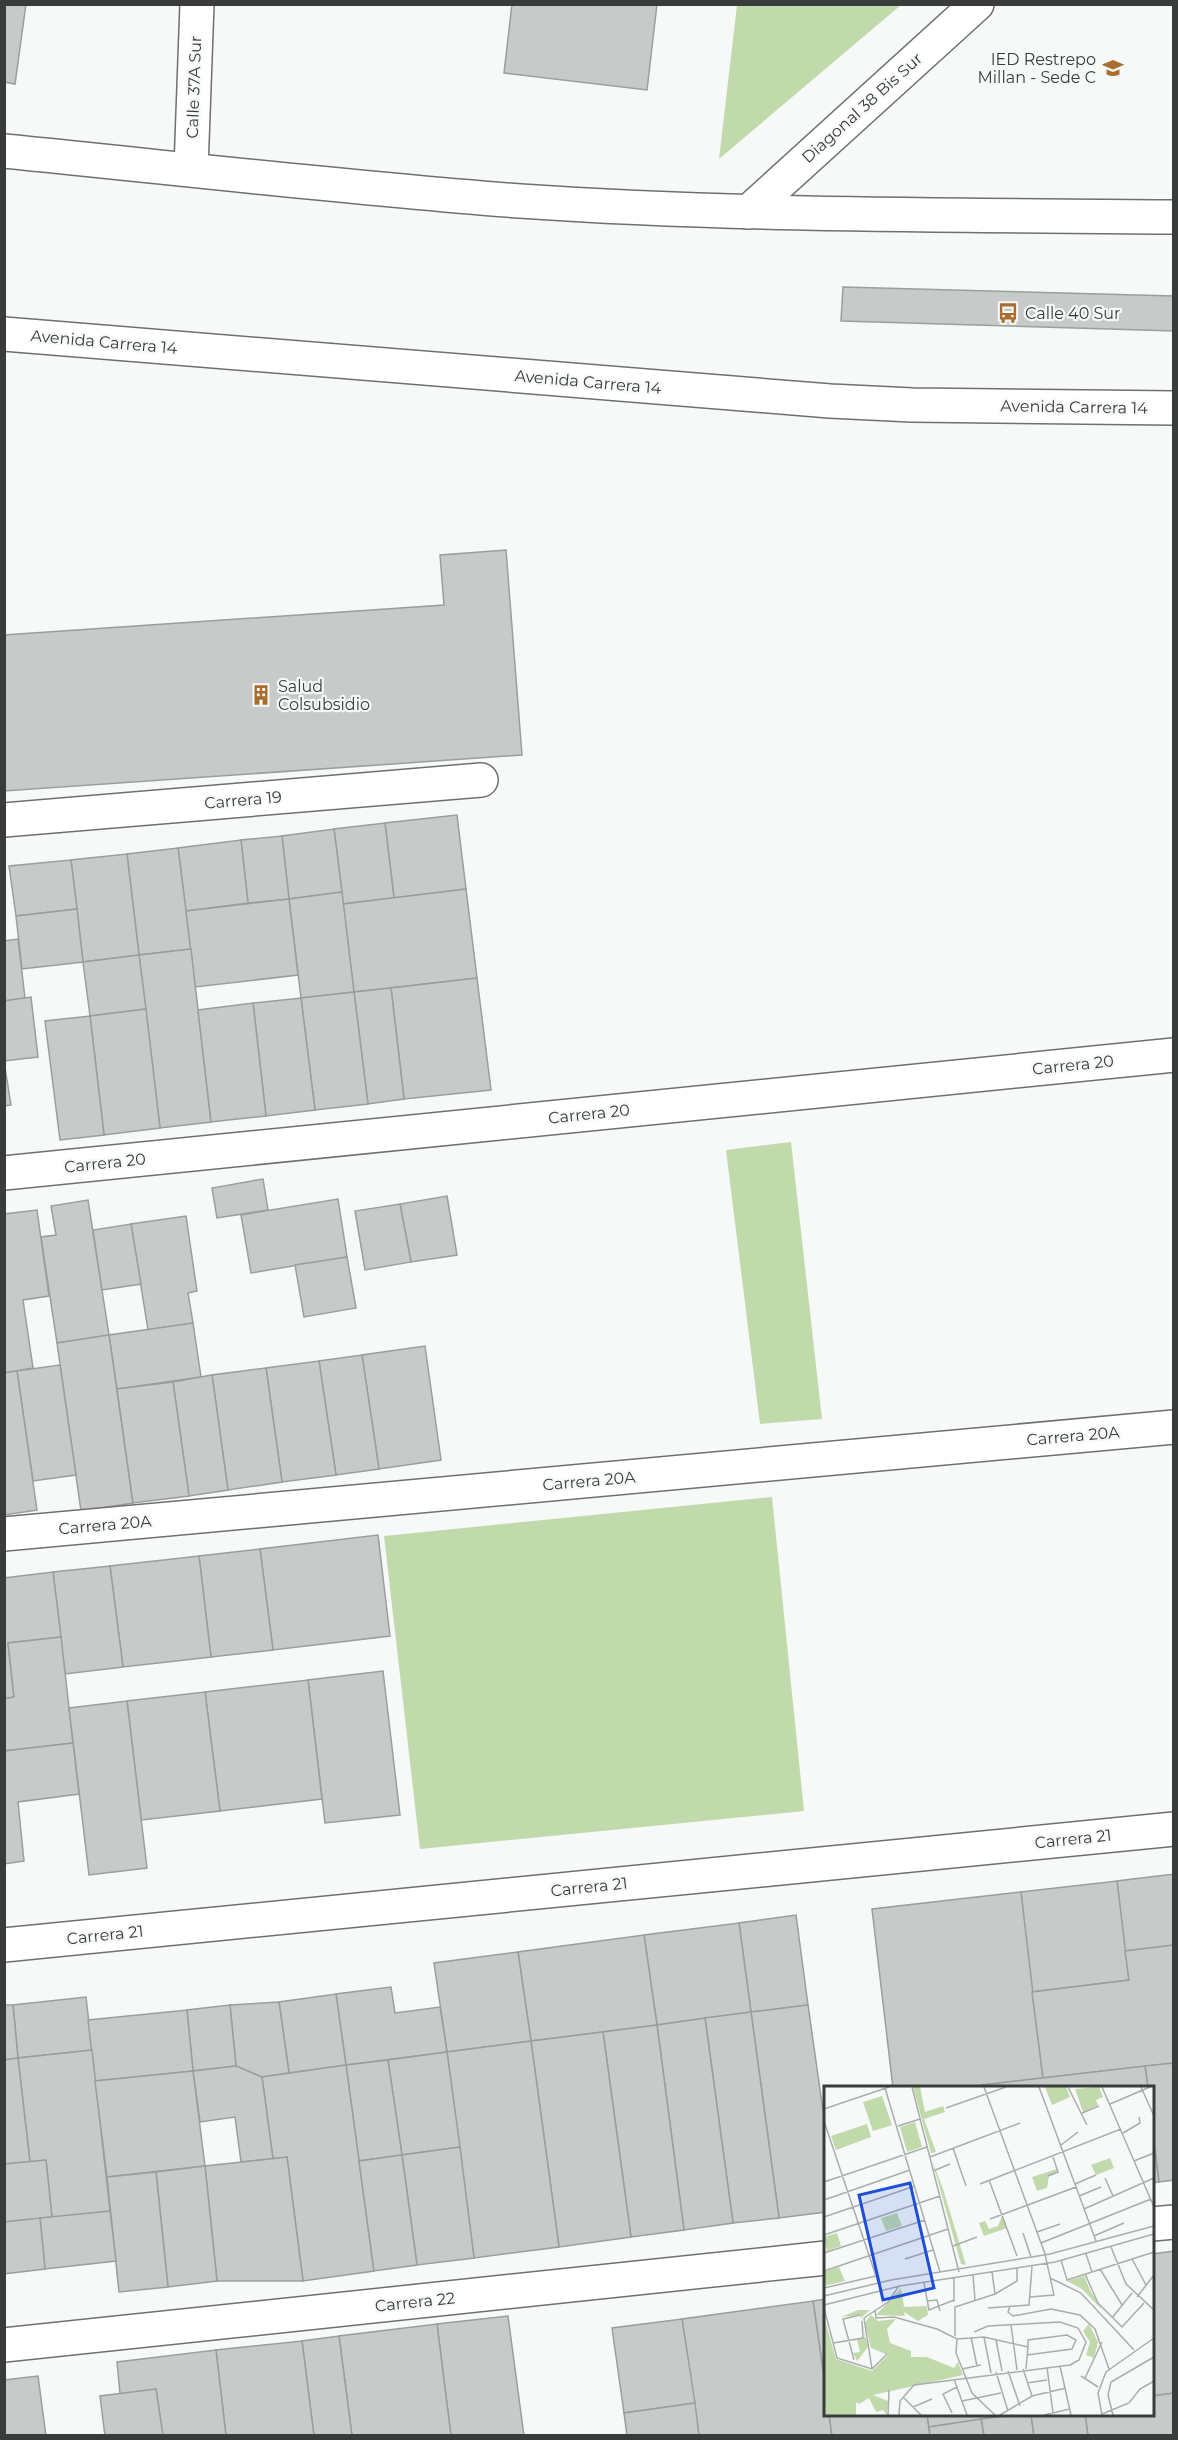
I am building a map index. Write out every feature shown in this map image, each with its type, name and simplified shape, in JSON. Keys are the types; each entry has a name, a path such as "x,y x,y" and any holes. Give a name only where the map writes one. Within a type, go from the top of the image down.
{"street":[{"name":"Calle 37A Sur","path":"191,169 197,4"},
{"name":"Diagonal 38 Bis Sur","path":"748,212 977,4"},
{"path":"4,151 336,185 522,201 748,212 1173,217"},
{"path":"4,171 82,173 191,169"},
{"name":"Avenida Carrera 14","path":"4,334 830,401 912,405 1173,408"},
{"name":"Carrera 19","path":"4,820 481,780"},
{"name":"Carrera 20","path":"4,1173 1173,1055"},
{"name":"Carrera 20A","path":"4,1534 1173,1426"},
{"name":"Carrera 21","path":"4,1945 1173,1829"},
{"path":"1154,2224 1173,2222"},
{"name":"Carrera 22","path":"4,2344 824,2258"}],"green space":[{"path":"737,4 901,5 719,159"},
{"path":"791,1142 822,1419 760,1424 726,1150"},
{"path":"772,1497 804,1811 420,1849 384,1536"}],"building":[{"path":"4,4 26,4 15,84 4,82"},
{"path":"512,4 657,4 647,90 504,73"},
{"name":"Calle 40 Sur","path":"843,287 1174,296 1174,331 841,321"},
{"name":"Salud Colsubsidio","path":"506,550 522,755 4,791 4,635 444,605 440,555"},
{"path":"457,815 466,889 394,898 385,823"},
{"path":"385,823 394,898 343,904 334,829"},
{"path":"334,829 342,892 289,899 282,836"},
{"path":"282,836 289,899 248,903 241,840"},
{"path":"241,840 248,903 186,911 178,848"},
{"path":"178,848 191,949 139,955 127,854"},
{"path":"127,854 139,955 83,962 71,860"},
{"path":"71,860 77,909 16,916 9,866"},
{"path":"466,889 477,978 354,992 343,904"},
{"path":"342,892 354,992 301,998 289,899"},
{"path":"289,899 298,975 195,987 186,911"},
{"path":"77,909 83,962 22,969 16,916"},
{"path":"18,939 25,998 4,1001 4,941"},
{"path":"191,949 211,1122 160,1128 139,955"},
{"path":"139,955 146,1009 90,1016 83,962"},
{"path":"477,978 491,1090 404,1099 391,988"},
{"path":"391,988 404,1099 368,1104 354,992"},
{"path":"354,992 368,1104 315,1110 301,998"},
{"path":"31,997 38,1057 4,1061 4,1001"},
{"path":"301,998 315,1110 266,1116 253,1003"},
{"path":"253,1003 266,1116 211,1122 198,1010"},
{"path":"146,1009 160,1128 104,1135 90,1016"},
{"path":"90,1016 104,1135 60,1140 45,1021"},
{"path":"4,1061 11,1105 4,1106"},
{"path":"263,1179 268,1210 217,1218 212,1188"},
{"path":"447,1196 457,1255 411,1262 400,1204"},
{"path":"338,1199 347,1257 251,1273 241,1215"},
{"path":"88,1200 109,1335 57,1343 41,1237 56,1235 51,1206"},
{"path":"400,1204 411,1262 365,1270 355,1211"},
{"path":"37,1210 49,1296 23,1300 33,1368 4,1373 4,1214"},
{"path":"186,1216 197,1291 188,1293 193,1323 148,1330 131,1224"},
{"path":"131,1224 141,1284 102,1290 93,1230"},
{"path":"347,1257 356,1308 304,1317 295,1265"},
{"path":"193,1323 201,1377 117,1389 109,1335"},
{"path":"109,1335 133,1503 81,1511 57,1343"},
{"path":"425,1346 441,1460 379,1469 362,1355"},
{"path":"362,1355 379,1469 336,1475 319,1361"},
{"path":"319,1361 336,1475 282,1482 266,1368"},
{"path":"60,1365 76,1475 33,1481 17,1371"},
{"path":"266,1368 282,1482 228,1490 212,1375"},
{"path":"17,1371 37,1510 4,1515 4,1373"},
{"path":"212,1375 228,1490 189,1496 173,1382"},
{"path":"173,1382 189,1496 133,1503 117,1389"},
{"path":"378,1535 390,1636 273,1650 260,1549"},
{"path":"260,1549 273,1650 211,1657 199,1556"},
{"path":"199,1556 211,1657 123,1667 110,1566"},
{"path":"110,1566 123,1667 65,1674 53,1572"},
{"path":"53,1572 61,1637 8,1643 14,1697 4,1699 4,1578"},
{"path":"61,1637 73,1743 4,1751 4,1699 14,1697 8,1643"},
{"path":"383,1671 400,1815 325,1823 308,1680"},
{"path":"308,1680 322,1799 220,1811 205,1692"},
{"path":"205,1692 220,1811 141,1820 127,1701"},
{"path":"127,1701 147,1868 89,1875 69,1708"},
{"path":"73,1743 79,1794 18,1802 24,1861 4,1864 4,1751"},
{"path":"1174,1874 1174,1945 1125,1951 1117,1881"},
{"path":"1117,1881 1129,1980 1032,1992 1021,1892"},
{"path":"1021,1892 1043,2078 976,2086 893,2086 872,1909"},
{"path":"796,1915 808,2005 751,2012 739,1923"},
{"path":"739,1923 751,2012 657,2025 644,1935"},
{"path":"644,1935 657,2025 531,2041 518,1952"},
{"path":"1174,1945 1174,2063 1043,2078 1032,1992 1129,1980 1125,1951"},
{"path":"518,1952 531,2041 447,2052 434,1963"},
{"path":"391,1987 395,2013 440,2007 447,2052 346,2065 336,1994"},
{"path":"336,1994 346,2065 289,2073 279,2002"},
{"path":"86,1997 92,2050 18,2058 13,2005"},
{"path":"279,2002 289,2073 262,2077 236,2066 230,2005"},
{"path":"4,2005 13,2005 18,2058 4,2060"},
{"path":"230,2005 236,2066 193,2071 187,2010"},
{"path":"808,2005 824,2118 824,2212 779,2218 751,2012"},
{"path":"187,2010 193,2071 95,2081 88,2020"},
{"path":"751,2012 779,2218 733,2223 705,2018"},
{"path":"705,2018 733,2223 684,2230 657,2025"},
{"path":"657,2025 684,2230 631,2237 603,2032"},
{"path":"603,2032 631,2237 559,2247 531,2041"},
{"path":"531,2041 559,2247 474,2258 447,2052"},
{"path":"92,2050 110,2211 52,2218 46,2160 30,2162 18,2058"},
{"path":"447,2052 460,2147 402,2155 388,2060"},
{"path":"18,2058 30,2162 4,2164 4,2060"},
{"path":"388,2060 402,2155 359,2161 346,2065"},
{"path":"1174,2063 1174,2180 1159,2182 1154,2143 1154,2086 1148,2086 1145,2066"},
{"path":"346,2065 374,2271 303,2281 287,2157 273,2159 262,2077"},
{"path":"236,2066 262,2077 273,2159 241,2162 235,2117 200,2122 193,2071"},
{"path":"1145,2066 1148,2086 982,2086"},
{"path":"193,2071 205,2166 107,2177 95,2081"},
{"path":"1154,2143 1159,2182 1154,2183"},
{"path":"460,2147 474,2258 417,2265 402,2155"},
{"path":"402,2155 417,2265 374,2271 359,2161"},
{"path":"287,2157 303,2281 217,2281 205,2166"},
{"path":"46,2160 52,2218 4,2222 4,2164"},
{"path":"205,2166 217,2281 168,2287 156,2172"},
{"path":"156,2172 168,2287 119,2292 107,2177"},
{"path":"110,2211 116,2261 45,2269 40,2218"},
{"path":"40,2218 45,2269 4,2274 4,2222"},
{"path":"1174,2251 1174,2393 1154,2396 1154,2254"},
{"path":"824,2299 824,2377 813,2301"},
{"path":"813,2301 824,2377 824,2416 829,2416 832,2436 699,2436 682,2319"},
{"path":"508,2316 524,2436 451,2436 437,2324"},
{"path":"682,2319 695,2403 624,2413 612,2328"},
{"path":"437,2324 451,2436 352,2436 339,2336"},
{"path":"339,2336 352,2436 314,2436 302,2341"},
{"path":"302,2341 314,2436 226,2436 216,2350"},
{"path":"216,2350 226,2436 163,2436 156,2389 120,2394 117,2362"},
{"path":"38,2376 46,2436 4,2436 4,2380"},
{"path":"156,2389 163,2436 105,2436 100,2396"},
{"path":"1174,2393 1174,2436 1088,2436 1085,2416 1154,2416 1154,2396"},
{"path":"695,2403 699,2436 627,2436 624,2413"},
{"path":"829,2416 927,2416 930,2436 832,2436"},
{"path":"927,2416 1005,2416 929,2427"},
{"path":"1031,2416 1034,2436 984,2436 981,2419"},
{"path":"1031,2416 1085,2416 1088,2436 1034,2436"},
{"path":"981,2419 984,2436 930,2436 929,2427"}],"place":[{"name":"IED Restrepo Millan - Sede C","path":"1113,68"},
{"name":"Calle 40 Sur","path":"1008,313"},
{"name":"Salud Colsubsidio","path":"261,695"}]}
